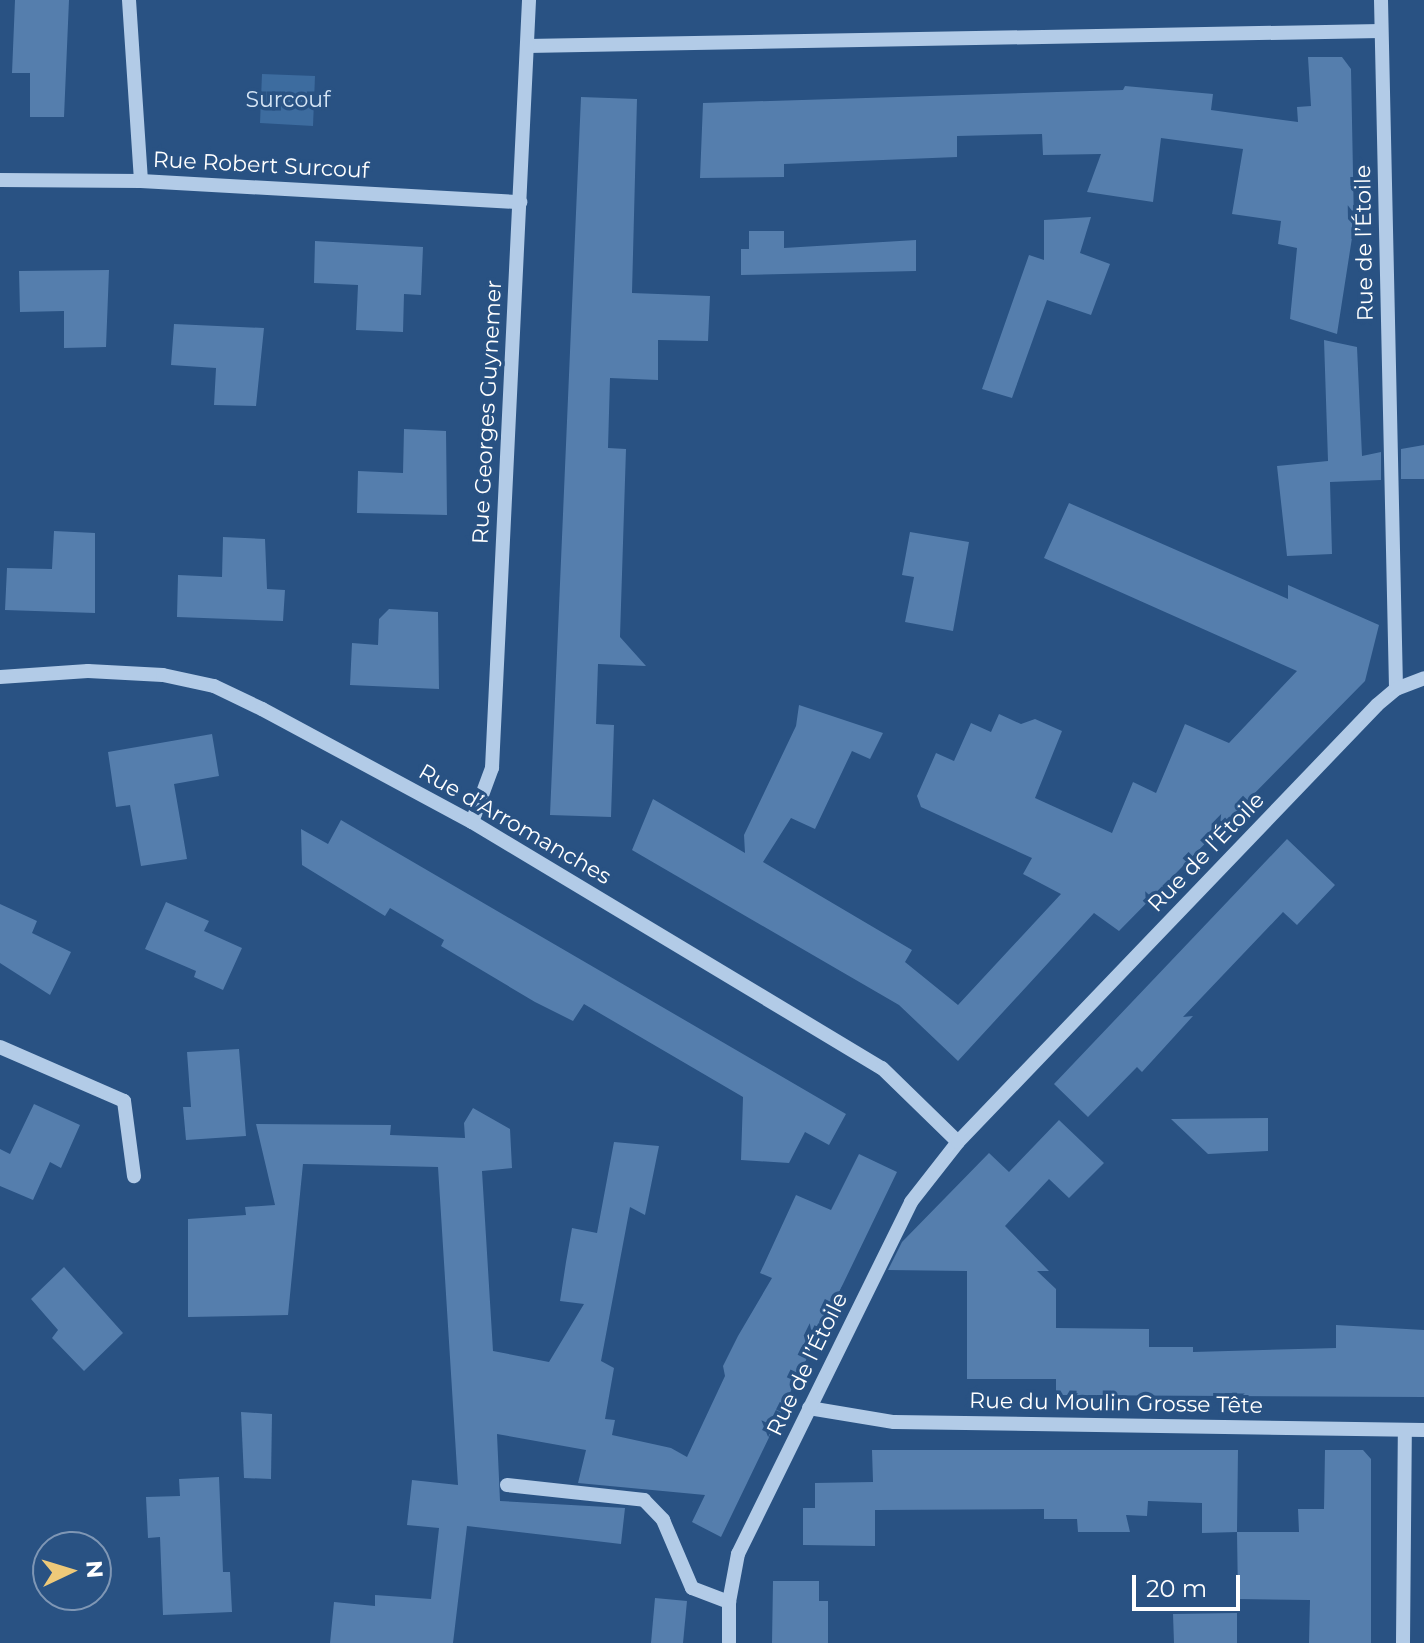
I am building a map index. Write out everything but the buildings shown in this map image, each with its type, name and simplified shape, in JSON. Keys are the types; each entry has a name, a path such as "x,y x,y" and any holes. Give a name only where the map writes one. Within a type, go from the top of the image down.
{"street":[{"path":"129,0 141,181"},
{"name":"Rue Georges Guynemer","path":"472,822 492,768 529,0"},
{"name":"Rue de l’Étoile","path":"729,1643 729,1602 738,1554 911,1202 958,1142 1396,689 1381,0"},
{"path":"527,46 1381,31"},
{"name":"Rue Robert Surcouf","path":"0,180 141,181 520,202"},
{"name":"Rue d’Arromanches","path":"0,677 88,671 163,675 214,686 472,822 882,1068 958,1142"},
{"path":"1396,689 1424,678"},
{"path":"0,1047 124,1101 134,1176"},
{"name":"Rue du Moulin Grosse Tête","path":"809,1408 894,1422 1424,1430"},
{"path":"1403,1643 1405,1430"},
{"path":"507,1485 644,1500 663,1520 692,1588 729,1602"}],"green space":[{"name":"Surcouf","path":"262,74 315,76 313,126 260,123"}]}
